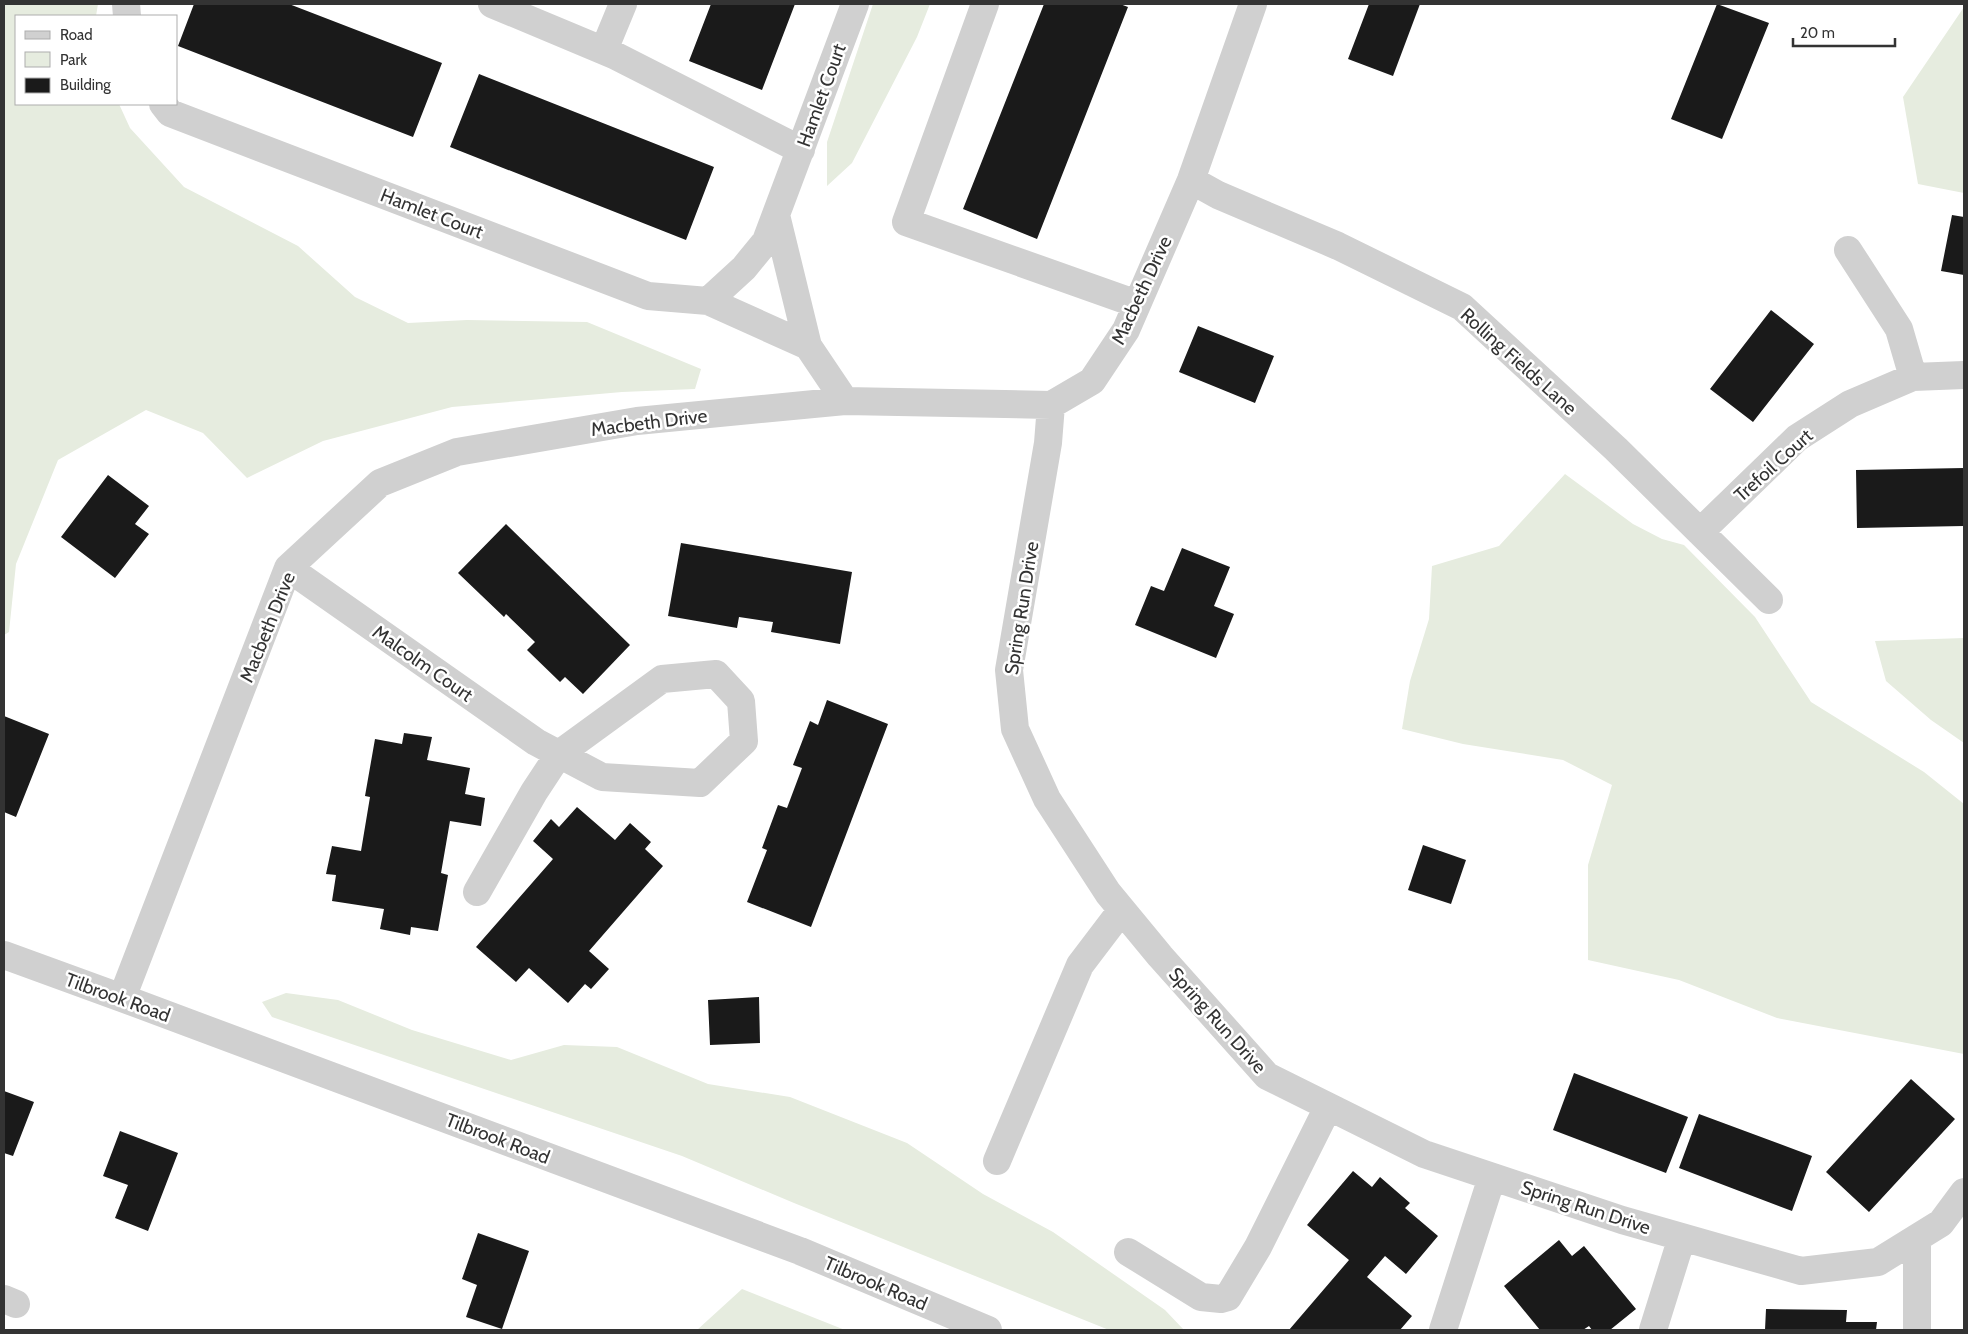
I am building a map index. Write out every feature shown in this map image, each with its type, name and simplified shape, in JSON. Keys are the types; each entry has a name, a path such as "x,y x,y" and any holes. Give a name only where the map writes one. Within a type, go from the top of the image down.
{"street":[{"path":"492,4 537,12 604,50 801,150"},
{"path":"604,50 623,4"},
{"name":"Hamlet Court","path":"708,301 744,268 766,241 855,4"},
{"path":"985,4 906,222 1137,304"},
{"name":"Macbeth Drive","path":"122,998 288,568 380,483 457,452 638,421 845,401 1052,405 1092,381 1126,330 1191,180 1251,5"},
{"name":"Hamlet Court","path":"164,105 170,113 648,296 708,301 808,346"},
{"name":"Rolling Fields Lane","path":"1191,180 1218,194 1338,246 1462,307 1616,449 1770,600"},
{"path":"776,215 808,346 845,401"},
{"path":"1848,250 1899,330 1913,377"},
{"name":"Trefoil Court","path":"1700,532 1797,438 1850,404 1913,377 1964,375"},
{"name":"Spring Run Drive","path":"1052,405 1048,443 1009,670 1015,729 1047,799 1121,911 1267,1076 1424,1154 1622,1220 1801,1270 1878,1262 1940,1223 1964,1192"},
{"name":"Malcolm Court","path":"288,568 536,742 559,754 602,776 700,783 744,741 741,701 716,674 662,679 559,754"},
{"path":"477,892 534,792 559,754"},
{"path":"997,1161 1080,965 1121,911"},
{"name":"Tilbrook Road","path":"4,955 800,1251 988,1330"},
{"path":"1128,1252 1201,1297 1221,1299 1228,1297 1258,1247 1328,1107"},
{"path":"1443,1330 1492,1177"},
{"path":"1653,1330 1682,1237"},
{"path":"1917,1238 1917,1330"}],"green space":[{"path":"4,4 98,4 96,15 15,15 15,105 119,105 130,128 184,187 298,246 355,297 408,323 467,320 587,322 701,369 695,389 622,392 452,407 323,441 247,478 203,433 146,410 58,460 16,564 9,632 4,635"},
{"path":"873,4 930,4 917,37 852,163 827,186 827,142"},
{"path":"1964,7 1964,193 1918,184 1903,97"},
{"path":"1565,474 1633,524 1662,539 1684,545 1755,617 1811,702 1924,772 1964,804 1964,1054 1777,1018 1679,980 1588,960 1588,865 1612,785 1563,760 1463,744 1402,729 1410,681 1429,619 1432,566 1499,546"},
{"path":"1964,638 1964,743 1931,720 1886,681 1875,641"},
{"path":"286,993 338,1000 412,1030 511,1060 564,1045 617,1047 708,1084 790,1097 907,1143 983,1194 1053,1232 1165,1310 1184,1330 1109,1330 682,1156 272,1017 262,1002"},
{"path":"742,1289 845,1330 697,1330"}],"building":[{"path":"194,4 289,4 442,63 413,137 178,46"},
{"path":"711,4 795,4 762,90 689,61"},
{"path":"1044,4 1120,4 1128,7 1037,239 963,209"},
{"path":"1369,4 1420,4 1393,76 1348,59"},
{"path":"1717,4 1769,23 1722,139 1671,119"},
{"path":"479,74 714,167 686,240 450,147"},
{"path":"1952,215 1964,217 1964,275 1941,271"},
{"path":"1771,310 1814,344 1753,422 1710,389"},
{"path":"1198,326 1274,356 1255,403 1179,372"},
{"path":"1964,468 1964,526 1857,528 1856,470"},
{"path":"108,475 149,506 135,524 149,534 115,578 61,537"},
{"path":"506,524 630,645 583,694 565,677 560,682 527,650 535,642 506,614 504,617 458,573"},
{"path":"681,543 852,572 840,644 771,632 773,622 739,617 737,628 668,616"},
{"path":"1182,548 1230,567 1214,606 1234,614 1216,658 1135,625 1151,586 1164,591"},
{"path":"827,700 888,724 811,927 747,902 767,850 762,848 778,805 787,808 802,768 793,765 810,721 818,725"},
{"path":"4,716 49,734 16,817 4,812"},
{"path":"404,733 432,737 427,760 470,768 465,794 485,798 481,826 450,821 441,873 448,875 438,931 411,927 410,935 380,929 384,909 332,901 336,875 326,874 332,846 361,851 370,797 365,796 375,739 402,744"},
{"path":"577,807 615,840 630,823 651,842 645,849 663,866 589,951 609,969 591,989 585,984 568,1003 529,968 516,982 476,947 553,859 533,841 551,819 559,827"},
{"path":"1423,845 1466,860 1451,904 1408,890"},
{"path":"759,997 760,1043 710,1045 708,1000"},
{"path":"1574,1073 1688,1117 1666,1173 1553,1130"},
{"path":"1911,1079 1955,1119 1869,1212 1826,1172"},
{"path":"4,1091 34,1102 13,1156 4,1153"},
{"path":"1699,1114 1812,1156 1792,1211 1679,1168"},
{"path":"120,1131 178,1153 148,1231 115,1218 128,1185 103,1176"},
{"path":"1353,1171 1372,1187 1380,1177 1410,1203 1405,1208 1438,1236 1406,1274 1385,1256 1367,1277 1412,1316 1400,1330 1289,1330 1349,1260 1307,1225"},
{"path":"478,1233 529,1251 502,1329 466,1317 477,1285 462,1279"},
{"path":"1559,1240 1572,1256 1584,1246 1636,1309 1610,1330 1592,1330 1589,1326 1583,1330 1540,1330 1504,1286"},
{"path":"1766,1309 1847,1310 1846,1322 1877,1322 1876,1330 1765,1330"}]}
